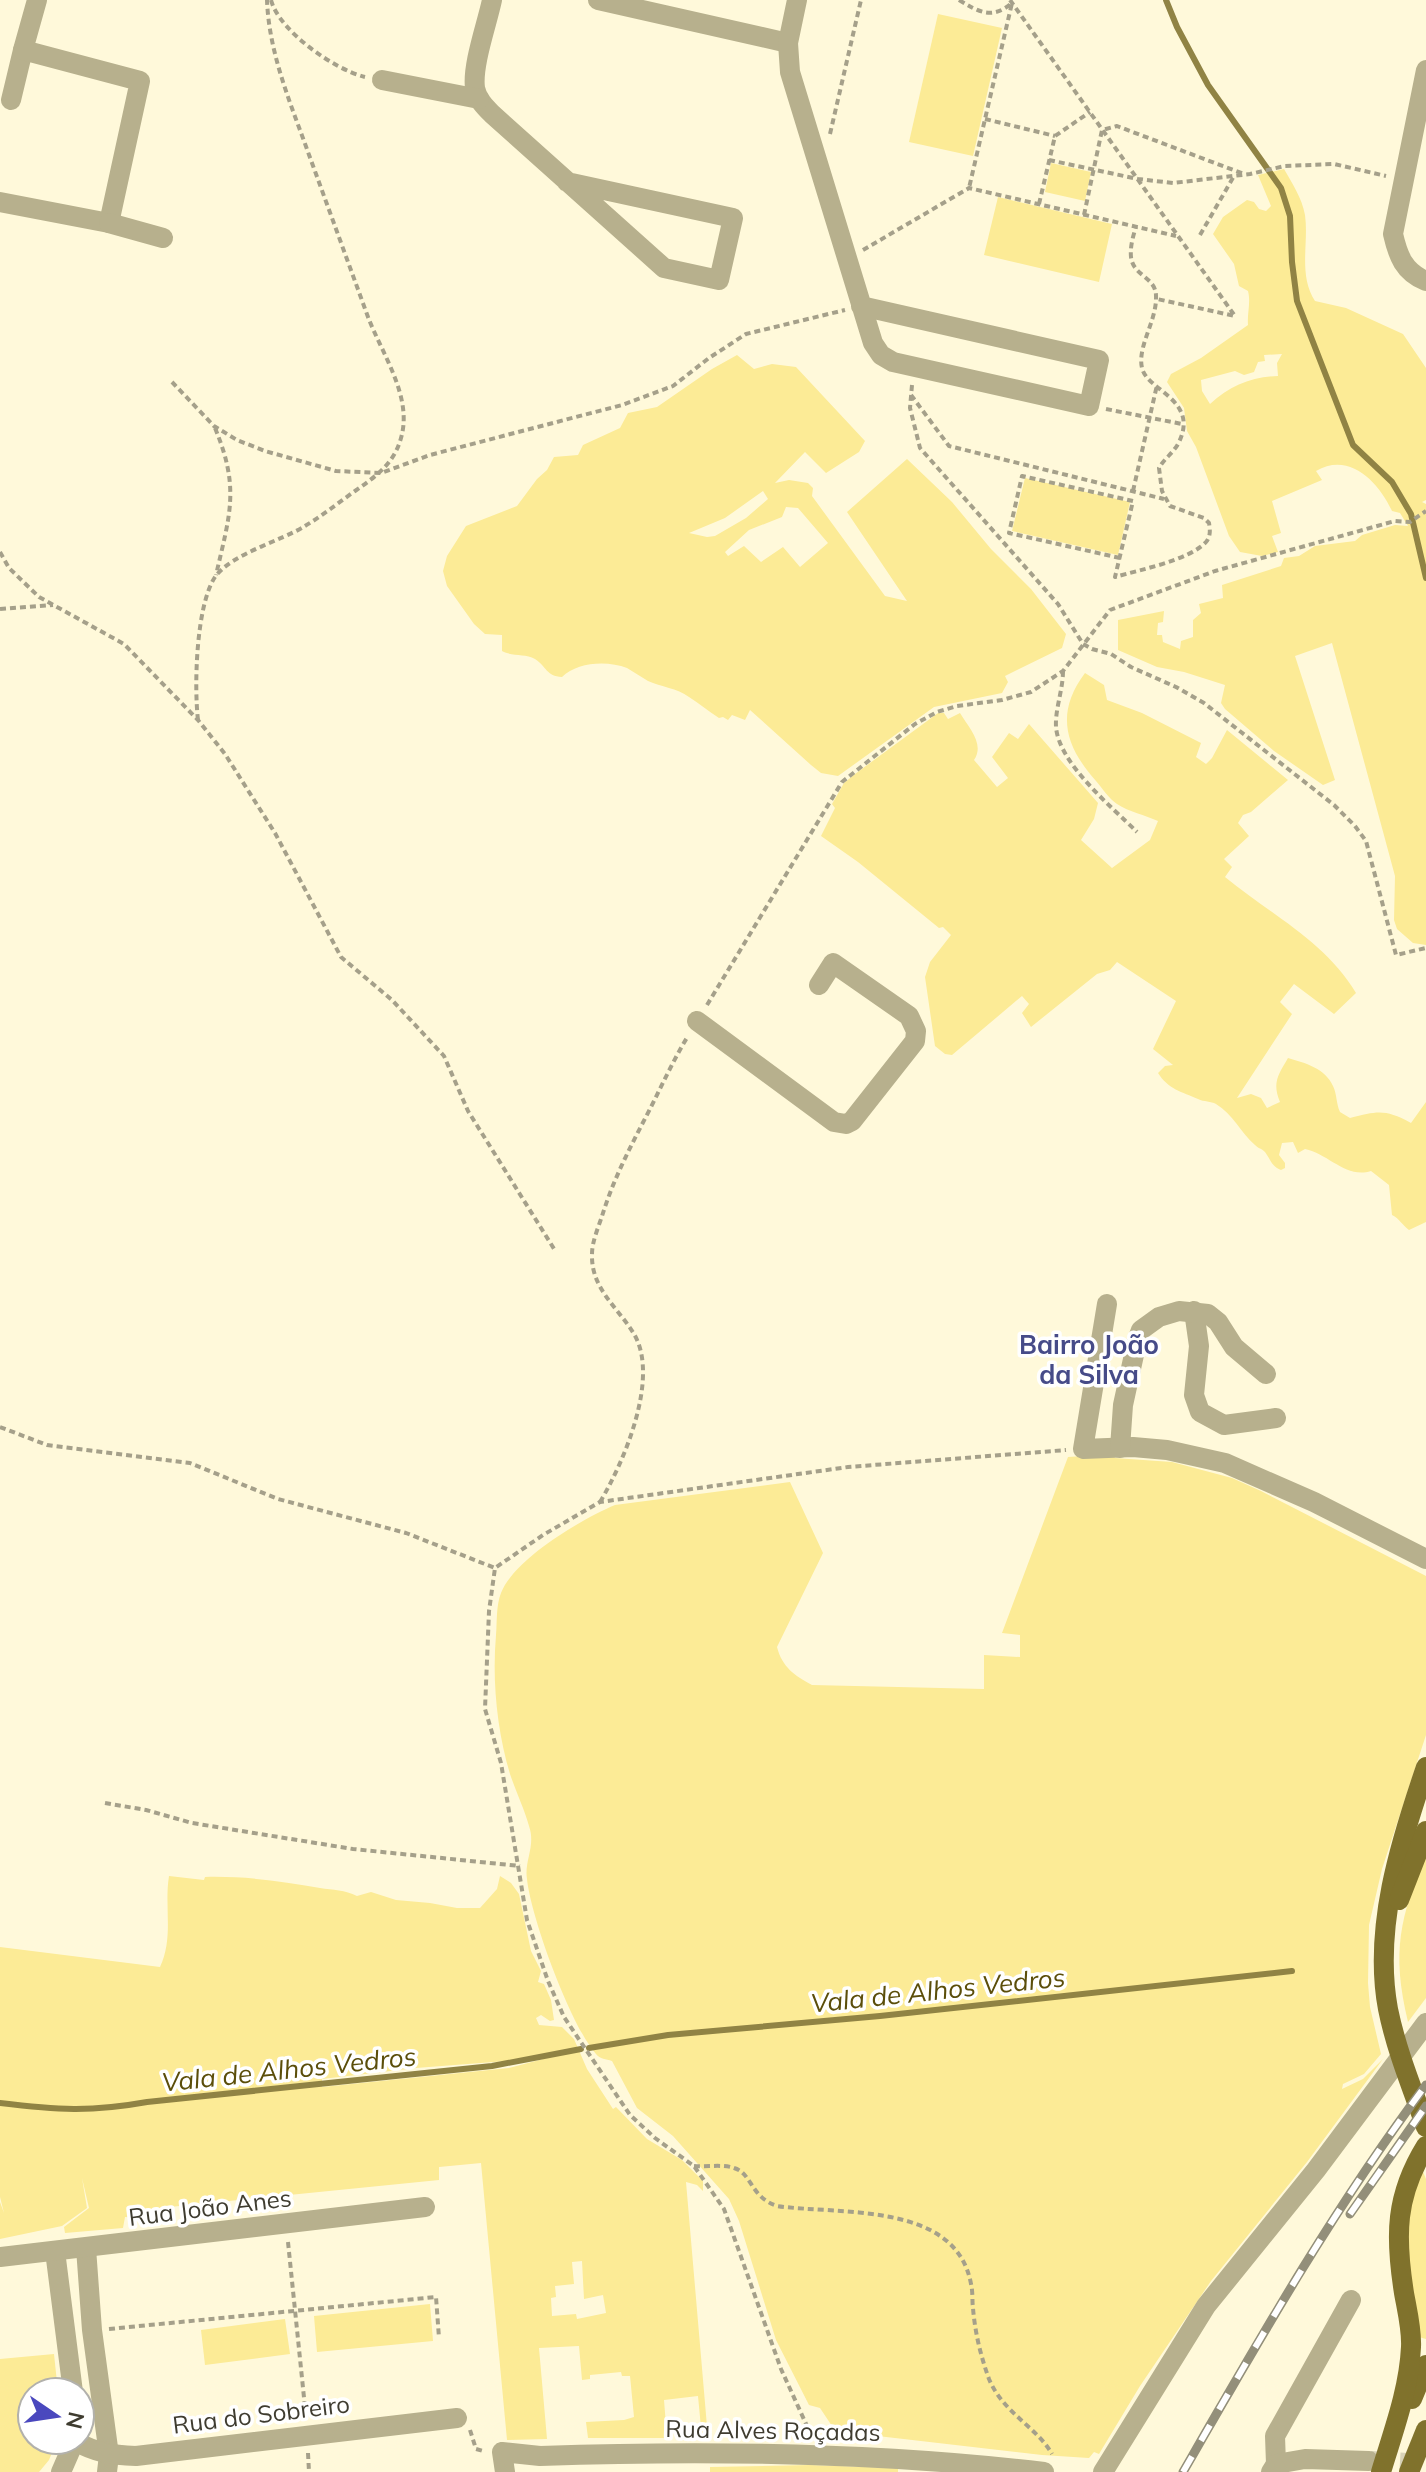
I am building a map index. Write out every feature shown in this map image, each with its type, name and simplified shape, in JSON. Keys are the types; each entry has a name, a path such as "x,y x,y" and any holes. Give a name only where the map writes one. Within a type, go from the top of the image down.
{"main road":[{"path":"1426,1767 1396,1865 1386,1933 1384,1985 1392,2026 1426,2127"},
{"path":"1386,1933 1426,1831"},
{"path":"1389,2445 1408,2376 1411,2344 1398,2255 1399,2212 1412,2168 1426,2146"},
{"path":"1375,2466 1410,2404 1426,2365"},
{"path":"1409,2472 1426,2430"}],"street":[{"path":"11,100 37,0"},
{"path":"492,0 476,72 475,87 479,99 492,114 567,182 664,268 719,280 733,218 567,182"},
{"path":"598,0 788,43"},
{"path":"797,0 788,43 790,72 861,306 873,343 881,355 893,362 1089,406 1099,360 861,306"},
{"path":"23,50 140,81 109,223"},
{"path":"1426,70 1393,234 1405,268 1426,281"},
{"path":"382,80 479,99"},
{"path":"0,202 109,223 163,238"},
{"path":"697,1021 834,1122 846,1124 852,1121 915,1041 916,1031 909,1016 833,963 819,985"},
{"path":"1107,1304 1083,1449 1167,1450 1225,1463 1314,1502 1425,1558"},
{"path":"1120,1448 1123,1405 1141,1330 1159,1317 1179,1311 1208,1314 1218,1322 1234,1347 1266,1374"},
{"path":"1194,1311 1199,1346 1194,1395 1200,1412 1224,1425 1276,1418"},
{"path":"1103,2472 1206,2306 1335,2146 1426,2023"},
{"name":"Rua João Anes","path":"0,2257 425,2207"},
{"path":"86,2248 108,2464"},
{"path":"55,2251 71,2376"},
{"path":"1351,2300 1275,2436 1273,2468 1305,2459 1375,2466"},
{"name":"Rua do Sobreiro","path":"108,2464 136,2456 457,2418"},
{"name":"Rua Alves Roçadas","path":"503,2462 540,2456 820,2454 1049,2466"}],"path":[{"path":"269,0 284,21 325,58 347,71 382,80"},
{"path":"269,0 268,32 290,103 370,323 397,383 403,415 402,436 394,455 381,473"},
{"path":"821,173 861,0"},
{"path":"959,0 977,11 993,14 1011,2"},
{"path":"1011,2 1235,316 1157,299"},
{"path":"969,188 1011,2"},
{"path":"1039,204 1055,136 1090,112"},
{"path":"985,119 1055,136"},
{"path":"1102,130 1117,126 1247,174"},
{"path":"1084,215 1102,130"},
{"path":"1049,160 1138,179 1184,182 1285,166 1334,164 1402,179"},
{"path":"1200,235 1234,176"},
{"path":"847,259 969,188 1178,236"},
{"path":"1136,227 1130,256 1133,265 1152,282 1156,292 1154,318 1143,349 1142,368 1148,378 1175,401 1182,424 1178,444 1159,468 1164,499"},
{"path":"216,576 233,563 304,527 381,473 430,455 622,405 673,386 746,334 861,306"},
{"path":"916,367 910,394 912,423 920,448 1058,604 1083,644 1111,654 1204,703 1334,805 1366,841 1396,955 1426,948"},
{"path":"172,382 214,426 237,440 336,471 381,473"},
{"path":"1133,491 1157,385"},
{"path":"910,394 949,446 1164,499 1176,510 1209,523 1211,531 1206,543 1174,558 1115,577 1120,558 1133,501 1022,476 1009,533 1120,558"},
{"path":"1089,406 1182,424"},
{"path":"198,720 195,691 205,602 216,576 231,504 228,458 214,426"},
{"path":"600,1502 614,1478 629,1440 643,1372 639,1344 603,1296 594,1273 592,1252 616,1173 697,1021 842,782 915,724 937,712 1031,692 1063,671 1110,610 1215,571 1395,521 1410,522 1426,511"},
{"path":"0,552 9,568 39,597 124,644 198,720 225,754 275,833 341,957 392,1000 444,1056 468,1111 556,1252"},
{"path":"0,609 56,605"},
{"path":"1063,671 1056,727 1062,748 1078,771 1137,832"},
{"path":"0,1427 47,1445 190,1463 278,1499 406,1533 495,1568"},
{"path":"820,2454 781,2369 724,2209 694,2166 655,2138 630,2115 564,2017 548,1981 527,1920 501,1763 485,1709 489,1611 495,1568 600,1502 848,1467 1083,1449"},
{"path":"105,1803 192,1823 338,1847 520,1866"},
{"path":"694,2166 735,2168 748,2178 762,2199 777,2206 904,2219 933,2231 945,2241 962,2261 971,2284 976,2334 991,2383 1015,2416 1047,2446 1049,2466"},
{"path":"286,2224 308,2434 309,2472"},
{"path":"92,2330 436,2297 439,2338"},
{"path":"457,2418 465,2422 476,2449 503,2462"}],"shaded area":[{"path":"938,14 1002,28 973,156 909,142"},
{"path":"1051,163 1091,172 1085,201 1045,192"},
{"path":"1284,169 1299,197 1306,226 1305,270 1315,301 1346,308 1403,334 1426,368 1426,500 1422,502 1426,504 1426,945 1413,943 1397,929 1394,920 1395,876 1332,643 1295,656 1335,780 1323,785 1274,751 1225,709 1221,703 1225,685 1157,667 1118,650 1118,620 1164,611 1157,635 1162,635 1163,642 1180,649 1181,641 1193,637 1193,620 1201,613 1199,604 1223,598 1222,585 1281,566 1284,558 1299,556 1315,546 1355,541 1362,535 1395,525 1408,526 1400,513 1392,511 1371,480 1351,467 1340,465 1316,471 1322,480 1272,501 1281,533 1272,536 1278,552 1262,556 1240,552 1229,536 1196,447 1187,431 1184,408 1167,382 1171,374 1201,358 1248,325 1248,291 1239,286 1234,264 1213,234 1223,217 1247,200 1266,211 1271,206 1258,175","holes":["1282,354 1277,363 1278,376 1241,384 1210,404 1202,391 1201,380 1235,371 1244,375 1254,372 1258,362 1265,361 1264,355"]},
{"path":"998,197 1112,224 1099,282 984,255"},
{"path":"737,355 754,369 772,364 796,367 865,441 859,452 826,473 805,452 775,483 789,480 808,483 813,488 812,496 885,596 907,601 847,512 907,459 952,502 991,549 1031,589 1066,634 1062,648 1005,676 1008,682 1002,693 934,707 838,776 821,773 750,710 745,720 732,715 728,720 719,718 684,694 648,681 619,665 584,665 562,677 550,673 531,657 502,651 502,635 485,634 474,624 447,586 443,571 447,556 466,526 517,506 554,457 578,455 583,445 620,428 628,413 657,407","holes":["763,491 768,499 746,518 715,536 689,533 725,518","786,507 798,508 828,543 800,567 783,547 761,562 744,546 728,556 725,552 749,530 782,517"]},
{"path":"1025,478 1130,502 1118,555 1012,531"},
{"path":"1085,673 1104,685 1107,700 1142,713 1201,743 1196,757 1206,764 1227,730 1288,780 1251,812 1243,815 1238,823 1249,836 1224,859 1232,867 1225,877 1313,944 1344,975 1356,993 1334,1014 1294,984 1280,1002 1292,1014 1237,1098 1251,1094 1261,1098 1267,1108 1280,1102 1276,1090 1277,1079 1288,1058 1314,1067 1325,1075 1334,1089 1340,1112 1350,1118 1381,1113 1411,1123 1426,1102 1426,1222 1409,1230 1392,1215 1389,1185 1371,1171 1362,1173 1345,1169 1305,1149 1298,1153 1293,1142 1282,1143 1279,1155 1285,1168 1281,1170 1222,1108 1166,1083 1158,1073 1165,1066 1173,1065 1153,1049 1176,1001 1117,962 1110,970 1097,974 1031,1027 1022,1013 1029,1004 1022,996 952,1055 935,1046 925,977 930,962 951,935 821,836 835,808 832,804 844,783 938,713 944,713 948,719 960,713 977,742 974,760 997,787 1008,778 992,757 1009,733 1018,739 1029,724 1098,803 1094,819 1081,840 1112,868 1150,840 1158,821 1114,802 1077,755 1071,742 1067,716 1070,702"},
{"path":"1113,1454 1115,1458 1172,1462 1232,1478 1426,1576 1426,1735 1382,1869 1369,1925 1370,2007 1381,2054 1364,2074 1343,2084 1342,2089 1363,2079 1383,2059 1307,2162 1211,2281 1140,2386 1099,2454 1094,2452 1089,2458 1042,2455 843,2432 834,2429 820,2408 809,2405 776,2340 739,2221 729,2199 673,2136 637,2108 612,2061 598,2056 586,2040 564,1997 530,1897 527,1872 531,1833 510,1774 499,1723 495,1670 499,1598 520,1566 535,1553 568,1530 615,1505 790,1482 823,1553 777,1647 790,1670 812,1685 984,1689 984,1655 1020,1657 1020,1635 1002,1633 1068,1457"},
{"path":"1426,1852 1426,1998 1408,2022 1400,1975 1401,1936 1404,1917"},
{"path":"169,1876 204,1880 205,1877 249,1878 339,1890 357,1896 371,1892 396,1900 480,1908 497,1889 500,1876 511,1883 519,1894 531,1951 541,1971 538,1982 544,1984 551,2000 554,2020 541,2015 536,2018 539,2025 562,2027 574,2039 587,2069 613,2109 616,2107 647,2139 682,2160 703,2181 703,2191 697,2185 686,2182 708,2438 702,2438 698,2396 664,2400 667,2438 588,2438 586,2422 634,2417 630,2376 622,2376 621,2372 590,2375 590,2379 582,2380 579,2346 539,2348 547,2439 507,2440 481,2163 439,2167 439,2180 150,2209 139,2218 125,2217 123,2228 65,2233 64,2227 89,2208 82,2178 87,2208 62,2226 0,2239 0,2202 4,2213 0,2197 0,1947 160,1967 167,1944","holes":["547,2058 509,2068 322,2087 322,2079","582,2261 584,2299 603,2295 606,2313 577,2319 576,2314 552,2316 551,2298 556,2297 555,2286 574,2284 572,2262"]},
{"path":"1421,2167 1426,2179 1426,2339 1419,2337 1407,2255 1406,2222"},
{"path":"430,2304 433,2341 317,2352 314,2316"},
{"path":"285,2319 290,2354 205,2365 201,2330"},
{"path":"54,2354 56,2376 16,2376 16,2456 51,2456 39,2472 0,2472 0,2359"},
{"path":"809,2465 898,2468 898,2472 710,2472 710,2467"}],"waterway":[{"path":"1166,0 1208,85 1281,188 1290,216 1297,301 1353,445 1392,482 1411,514 1426,578"},
{"name":"Vala de Alhos Vedros","path":"589,2048 668,2035 880,2016 1292,1971"},
{"name":"Vala de Alhos Vedros","path":"0,2103 91,2109 492,2066 581,2049"}],"tunnel":[{"path":"1370,2461 1426,2464"}],"railway":[{"path":"1183,2472 1329,2227 1426,2085"},
{"path":"1350,2214 1426,2106"}],"district":[{"name":"Bairro João da Silva","path":"1089,1359"}]}
